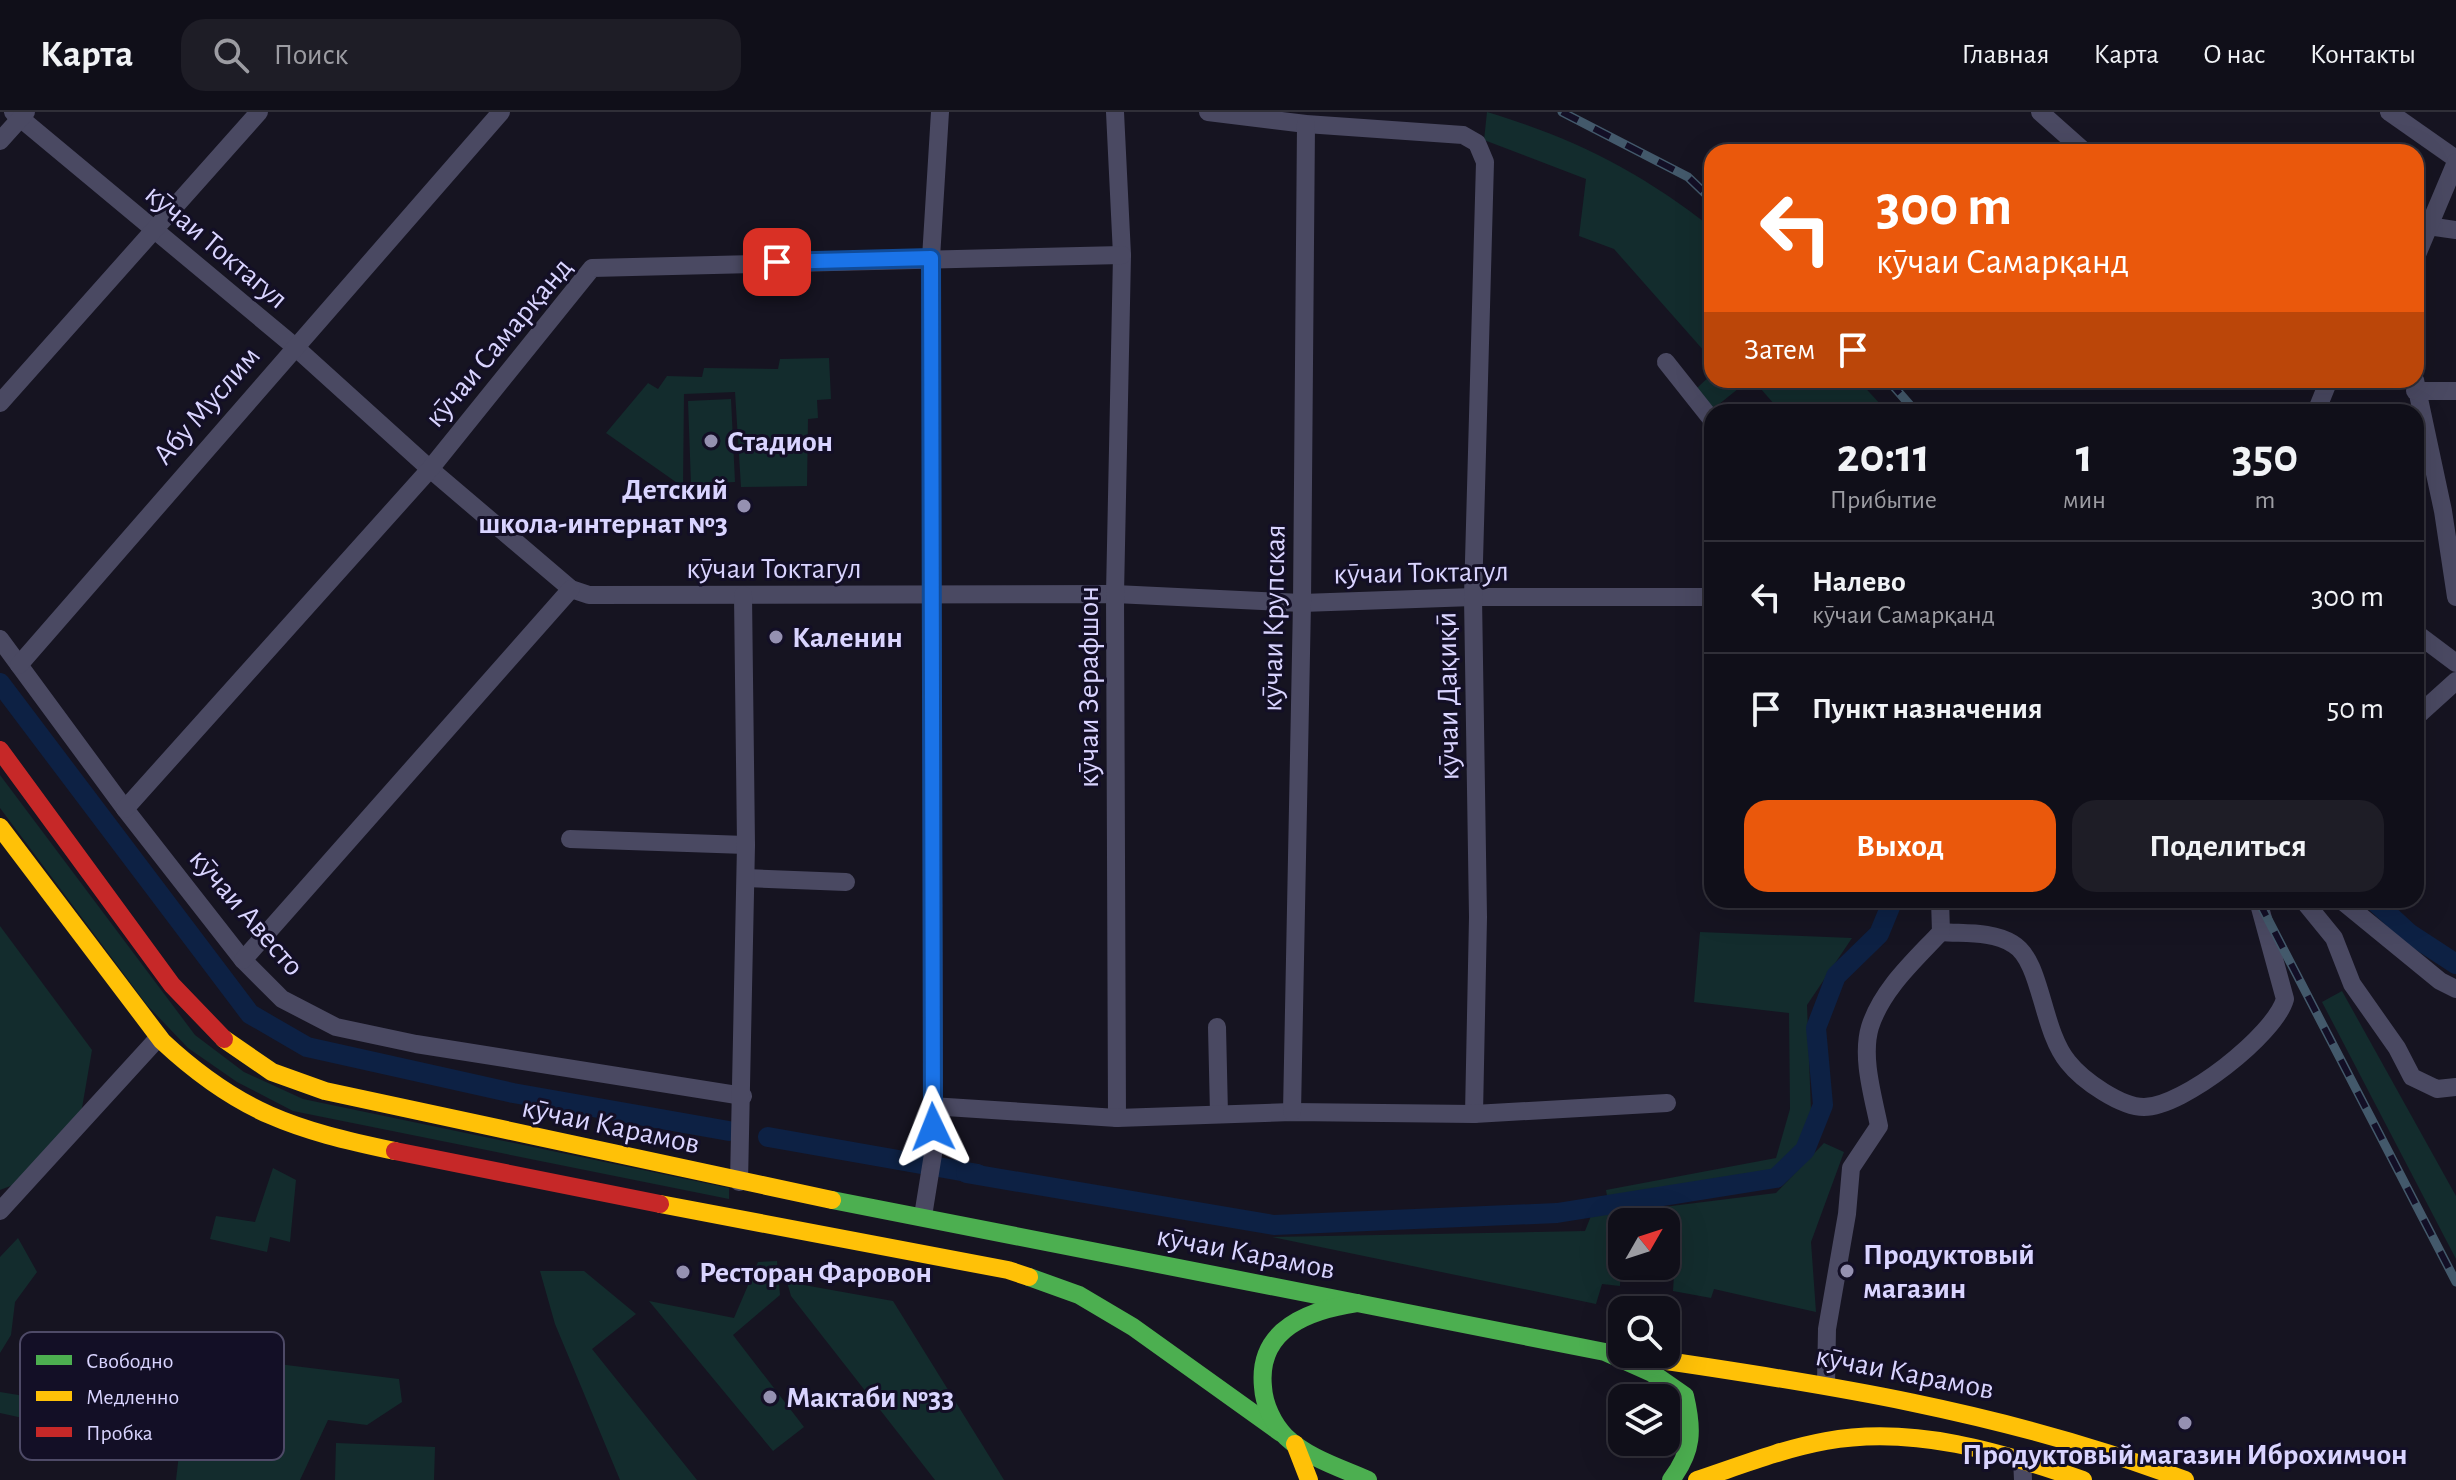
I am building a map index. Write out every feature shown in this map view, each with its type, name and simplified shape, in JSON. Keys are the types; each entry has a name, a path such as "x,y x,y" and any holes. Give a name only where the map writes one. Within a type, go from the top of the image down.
{"main road":[{"name":"кӯчаи Карамов","path":"0,750 172,985 225,1040 272,1072 325,1091 739,1182 1605,1352 1826,1383 2034,1427 2185,1480"},
{"path":"0,827 159,1037 194,1071 251,1109 319,1135 526,1179 1008,1270 1079,1295 1133,1327 1288,1438 1368,1480"},
{"name":"кӯчаи Карамов","path":"1309,1480 1259,1385 1263,1357 1276,1335 1293,1322 1318,1309 1357,1303"},
{"name":"кӯчаи Карамов","path":"1605,1352 1652,1373 1685,1396 1694,1434 1687,1460 1671,1480"},
{"name":"кӯчаи Карамов","path":"1697,1480 1846,1438 1917,1438 2022,1458 2083,1480"}],"street":[{"path":"0,403 259,112"},
{"name":"Абу Муслим","path":"19,665 501,112"},
{"path":"923,1216 934,1148 931,1106 931,258 940,112"},
{"name":"кӯчаи Зерафшон","path":"1115,112 1122,255 1115,594 1117,1118"},
{"path":"1208,112 1306,124"},
{"path":"2040,112 2076,144"},
{"path":"2389,112 2456,160 2424,236"},
{"path":"0,141 20,114"},
{"name":"кӯчаи Токтагул","path":"20,114 294,346 430,469 571,589 608,598 1115,594 1302,603 1473,597 1704,597"},
{"name":"кӯчаи Дақиқӣ","path":"1306,124 1463,135 1477,143 1485,162 1473,597 1478,917 1474,1114"},
{"name":"кӯчаи Крупская","path":"1292,1112 1302,603 1306,124"},
{"path":"2428,226 2456,230"},
{"name":"кӯчаи Самарқанд","path":"125,809 430,469 592,268 1122,255"},
{"path":"1666,362 1704,410"},
{"path":"2424,386 2456,391"},
{"path":"2424,426 2443,511 2456,597"},
{"path":"243,960 571,589"},
{"path":"739,1182 746,878 743,595"},
{"name":"кӯчаи Авесто","path":"0,639 125,809 243,960 282,999 336,1027 416,1044 743,1096"},
{"path":"2424,639 2456,663"},
{"path":"2424,710 2456,681"},
{"path":"570,839 746,845"},
{"path":"746,878 846,882"},
{"path":"1826,1383 1827,1329 1847,1214 1851,1168 1879,1126 1868,1073 1869,1028 1893,984 1941,932 1940,908"},
{"path":"1941,932 1991,936 2014,944 2032,964 2050,1034 2069,1065 2118,1104 2147,1107 2172,1099 2228,1064 2281,1012 2285,999 2260,908"},
{"path":"2310,908 2334,938 2352,984 2397,1048 2412,1077 2437,1089 2456,1087"},
{"path":"2351,908 2440,981 2456,989"},
{"path":"1217,1027 1219,1114"},
{"path":"0,1211 159,1037"},
{"path":"931,1106 1117,1118 1292,1112 1474,1114 1667,1103"},
{"path":"2022,1458 2023,1480"}],"green space":[{"path":"1487,112 1549,133 1633,174 1704,222 1704,351 1614,249 1579,236 1586,179 1484,140"},
{"path":"829,358 831,399 817,400 818,418 808,419 807,486 741,487 735,392 684,394 683,487 606,433 648,383 658,389 667,376 702,377 704,368 778,369 780,359"},
{"path":"1704,381 1704,388 1739,388 1719,404 1709,404 1697,388"},
{"path":"1760,388 1865,388 1880,404 1774,404"},
{"name":"Стадион","path":"731,399 735,482 691,484 688,401"},
{"path":"0,775 195,1035 244,1072 303,1099 729,1188 729,1199 293,1111 237,1082 188,1048 147,1005 0,808"},
{"path":"0,926 92,1050 78,1131 26,1180 0,1190"},
{"path":"1700,932 1852,938 1807,1005 1811,1112 1799,1145 1776,1171 1608,1201 1606,1190 1776,1158 1790,1109 1789,1013 1694,1002"},
{"path":"2342,991 2456,1196 2456,1259 2322,1002"},
{"path":"1824,1143 1844,1152 1811,1242 1816,1312 1714,1289 1711,1298 1673,1291 1674,1280 1680,1280 1680,1208 1655,1208 1776,1193"},
{"path":"273,1168 296,1180 290,1242 270,1237 267,1252 210,1239 216,1216 255,1222"},
{"path":"1608,1214 1608,1280 1620,1280 1620,1286 1602,1284 1596,1304 1272,1237 1585,1231 1591,1216"},
{"path":"18,1238 37,1272 15,1302 11,1335 0,1353 0,1257"},
{"path":"777,1261 780,1295 733,1335 804,1427 773,1451 649,1301 734,1318 758,1262"},
{"path":"540,1271 584,1271 636,1314 592,1349 697,1480 620,1480 555,1324"},
{"path":"787,1282 893,1301 1004,1480 935,1480 791,1296"},
{"path":"284,1365 399,1379 402,1402 367,1425 328,1420 300,1480 176,1480 178,1460 284,1460"},
{"path":"0,1392 20,1395 20,1417 0,1413"},
{"path":"336,1443 435,1447 434,1480 335,1480"}],"waterway":[{"path":"0,683 250,1014 307,1047 513,1093 729,1131"},
{"path":"966,1173 1274,1225 1557,1213 1776,1178 1805,1150 1823,1105 1816,1028 1836,976 1879,934 1890,908"},
{"path":"2382,908 2410,934 2456,964"},
{"path":"768,1137 978,1174"}],"railway":[{"path":"1562,112 1688,177 1704,192"},
{"path":"1895,388 1909,404"},
{"path":"2262,908 2456,1282"}],"traffic: fast":[{"path":"832,1200 1357,1303"},
{"path":"1029,1277 1079,1295 1133,1327 1281,1433"},
{"path":"1368,1480 1314,1457 1286,1437 1270,1414 1263,1387 1263,1367 1278,1336 1305,1317 1357,1303 1605,1352 1652,1373 1685,1396 1688,1408 1690,1430 1687,1450 1671,1480"}],"traffic: slow":[{"path":"0,827 162,1041 190,1066 243,1102 270,1115 327,1135 395,1151"},
{"path":"224,1039 272,1072 325,1091 832,1200"},
{"path":"660,1204 1008,1270 1029,1277"},
{"path":"1680,1363 1843,1389 1981,1418 2118,1456 2185,1480"},
{"path":"1697,1480 1810,1444 1891,1436 1989,1451 2083,1480"},
{"path":"1295,1444 1309,1480"}],"traffic: jam":[{"path":"0,750 172,985 224,1039"},
{"path":"395,1151 660,1204"}],"place":[{"name":"Стадион","path":"711,441"},
{"name":"Детский школа-интернат №3","path":"744,506"},
{"name":"Каленин","path":"776,637"},
{"name":"Продуктовый магазин","path":"1847,1271"},
{"name":"Ресторан Фаровон","path":"683,1272"},
{"name":"Мактаби №33","path":"770,1397"},
{"name":"Продуктовый магазин Иброхимчон","path":"2185,1423"}],"route":[{"path":"777,262 931,258 933,1127"}]}
